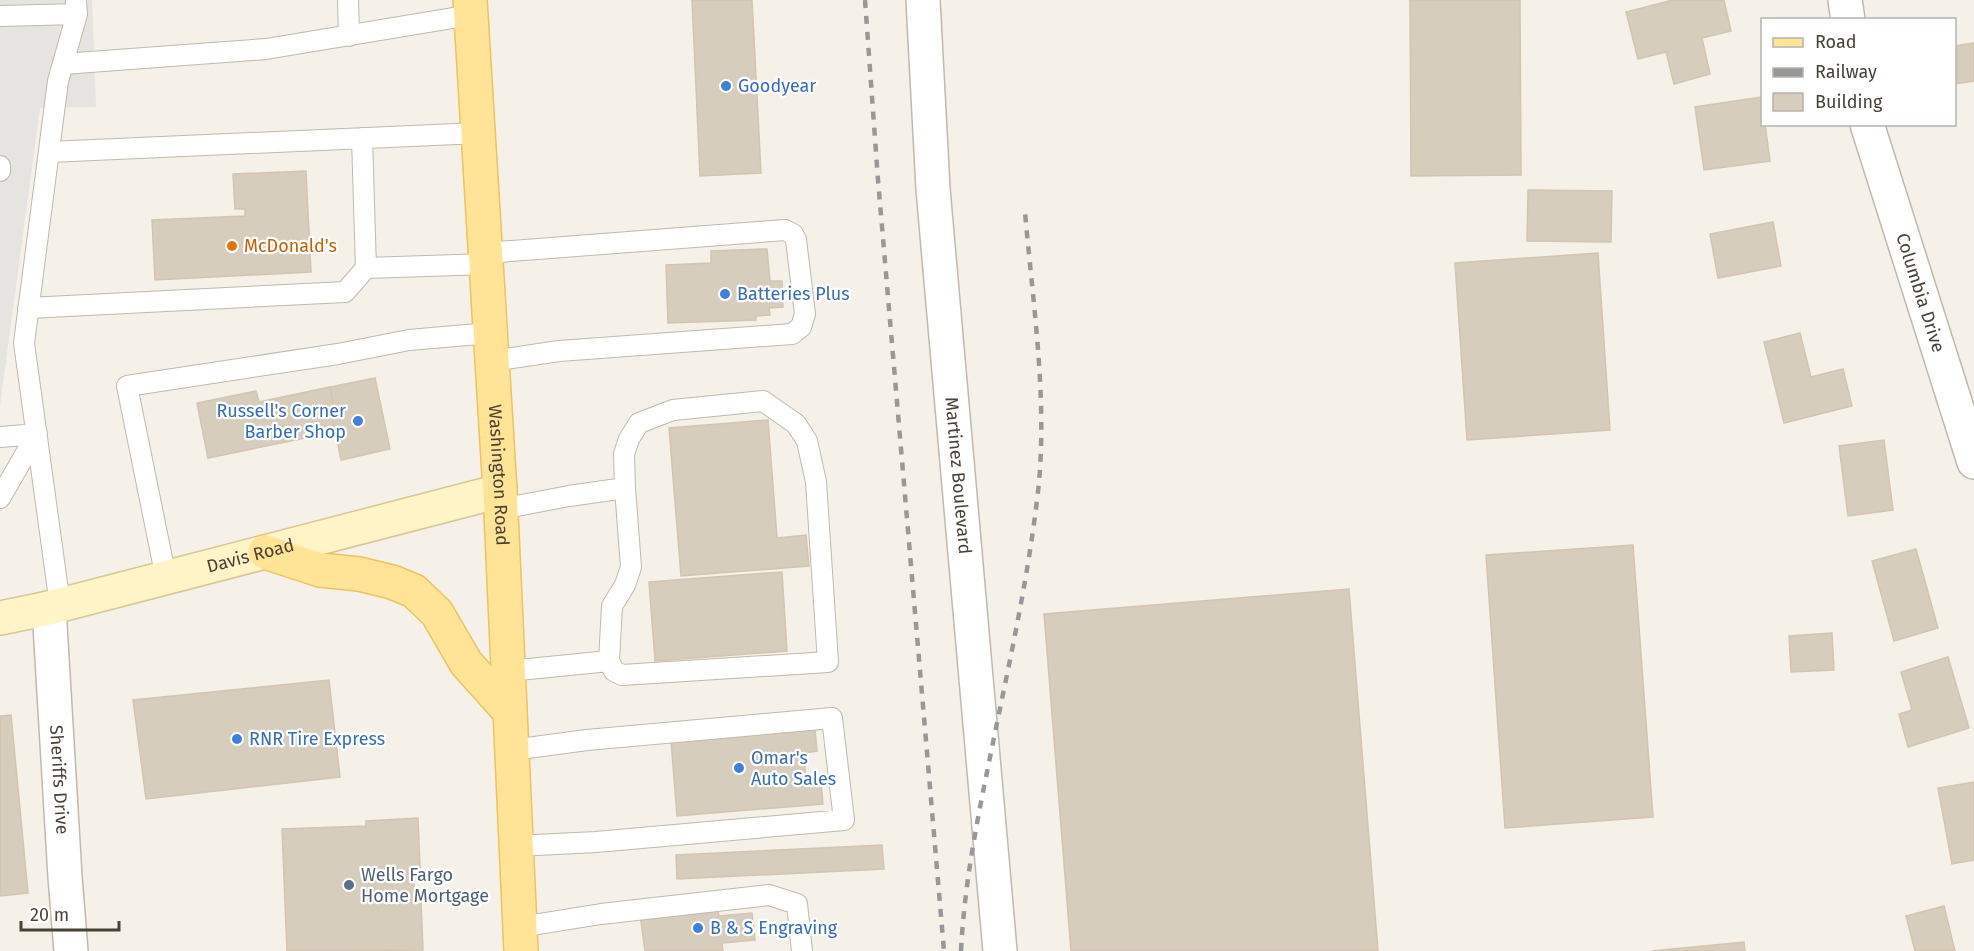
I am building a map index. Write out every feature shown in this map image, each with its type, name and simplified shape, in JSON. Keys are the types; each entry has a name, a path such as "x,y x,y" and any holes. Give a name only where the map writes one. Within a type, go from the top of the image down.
{"main road":[{"name":"Washington Road","path":"471,8 501,500 521,939"},
{"name":"Davis Road","path":"0,618 55,607 265,552 501,500"},
{"path":"265,552 320,570 359,574 392,582 414,591 436,613 466,663 510,712"}],"street":[{"name":"Martinez Boulevard","path":"923,0 933,189 1000,951"},
{"path":"1845,0 1848,18"},
{"name":"Columbia Drive","path":"1868,126 1974,462"},
{"name":"Sheriffs Drive","path":"55,607 64,877 70,951"}],"lane":[{"path":"348,0 349,36"},
{"path":"0,16 76,7 58,81 24,343 37,434 55,607"},
{"path":"63,64 266,49 349,36 471,8"},
{"path":"49,152 479,133"},
{"path":"28,308 345,292 366,268 362,138"},
{"path":"0,166 0,171"},
{"path":"166,578 128,386 338,354 410,340 559,351 792,334 801,327 805,314 796,240 793,234 785,230 366,268"},
{"path":"763,402 796,424 807,441 816,482 828,662 622,675 614,671 609,661 612,606 625,585 631,567 625,488 624,454 629,439 639,423 673,410 763,402"},
{"path":"0,437 37,434"},
{"path":"0,498 37,434"},
{"path":"501,500 569,496 625,488"},
{"path":"509,671 609,661"},
{"path":"512,750 586,740 832,718 844,820 596,842 516,846"},
{"path":"521,939 601,914 769,895 798,904 802,951"}],"shaded area":[{"path":"0,0 92,0 96,107 40,108 0,406"}],"building":[{"name":"Goodyear","path":"692,0 752,0 761,173 700,176"},
{"path":"1410,0 1520,0 1521,175 1411,176"},
{"path":"1673,0 1724,0 1731,31 1702,38 1710,74 1674,84 1666,52 1638,59 1626,12"},
{"path":"1974,43 1974,81 1956,84 1956,46"},
{"path":"1761,97 1761,126 1765,126 1770,161 1704,170 1695,107"},
{"name":"McDonald's","path":"306,171 311,272 155,280 152,220 245,216 245,209 235,209 233,174"},
{"path":"1528,190 1612,191 1611,242 1527,241"},
{"path":"1773,222 1781,266 1718,278 1710,234"},
{"name":"Batteries Plus","path":"767,249 770,281 782,281 783,307 769,308 770,315 756,316 756,320 668,323 666,265 711,263 711,251"},
{"path":"1598,253 1610,430 1467,440 1455,263"},
{"path":"1800,333 1811,377 1843,369 1852,406 1784,423 1764,342"},
{"name":"Russell's Corner Barber Shop","path":"375,378 390,449 341,460 331,410 334,409 330,387"},
{"path":"330,387 335,432 208,458 197,403 256,391 259,402"},
{"path":"768,420 777,538 806,535 809,566 681,576 669,428"},
{"path":"1884,440 1893,510 1848,516 1839,446"},
{"path":"1633,545 1653,817 1505,828 1486,555"},
{"path":"1916,549 1938,628 1894,641 1872,561"},
{"path":"782,572 787,651 655,661 649,582"},
{"path":"1349,589 1378,951 1071,951 1044,614"},
{"path":"1832,633 1834,670 1791,672 1789,636"},
{"path":"1948,657 1969,728 1908,747 1899,714 1912,710 1901,672"},
{"name":"RNR Tire Express","path":"329,680 340,777 146,799 133,700"},
{"path":"11,715 28,893 0,896 0,716"},
{"name":"Omar's Auto Sales","path":"815,729 817,751 804,753 806,785 821,783 823,804 677,816 671,741"},
{"path":"1974,782 1974,860 1952,864 1938,788"},
{"name":"Wells Fargo Home Mortgage","path":"418,818 420,868 413,868 415,903 421,902 423,950 287,951 282,829 366,826 366,821"},
{"path":"882,845 884,869 677,879 676,855"},
{"path":"1944,906 1955,951 1915,951 1906,916"},
{"name":"B & S Engraving","path":"718,911 719,916 752,913 755,940 722,943 723,951 645,951 640,914"},
{"path":"1744,942 1745,951 1652,951"}],"railway":[{"path":"865,0 878,180 944,951"},
{"path":"961,951 971,861 1021,603 1037,500 1041,393 1025,212"}],"place":[{"name":"Goodyear","path":"726,86"},
{"name":"McDonald's","path":"232,246"},
{"name":"Batteries Plus","path":"725,294"},
{"name":"Russell's Corner Barber Shop","path":"358,421"},
{"name":"RNR Tire Express","path":"237,739"},
{"name":"Omar's Auto Sales","path":"739,768"},
{"name":"Wells Fargo Home Mortgage","path":"349,885"},
{"name":"B & S Engraving","path":"698,928"}]}
